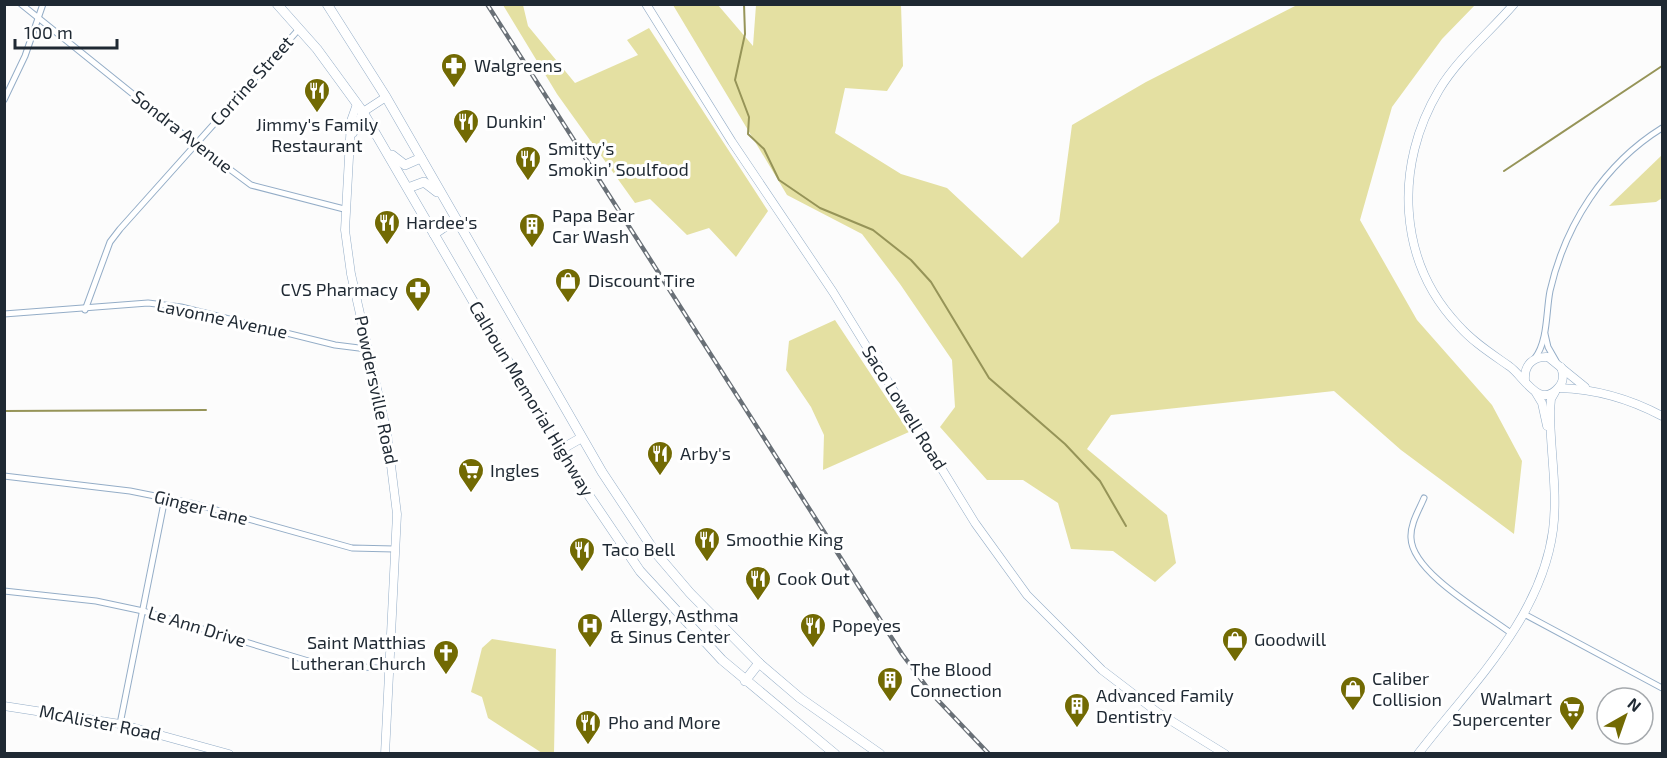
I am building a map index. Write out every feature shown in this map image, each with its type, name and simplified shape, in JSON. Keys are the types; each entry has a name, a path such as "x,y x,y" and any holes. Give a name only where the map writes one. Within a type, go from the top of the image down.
{"highway":[{"name":"Calhoun Memorial Highway","path":"277,4 360,108 388,151 560,450 640,570 685,622 745,681 836,753"},
{"name":"Calhoun Memorial Highway","path":"329,4 386,97 581,438 655,552 690,593 759,663 800,698 879,753"},
{"path":"388,151 405,165 421,158"},
{"path":"408,188 424,182 445,200"},
{"path":"434,234 456,219"},
{"path":"560,450 581,438"},
{"path":"745,681 759,663"}],"street":[{"name":"Sondra Avenue","path":"21,4 38,20 251,185 344,209"},
{"path":"4,100 25,56 43,4"},
{"name":"Saco Lowell Road","path":"646,4 732,142 832,292 975,523 1027,595 1101,670 1157,712 1225,753"},
{"path":"1514,4 1440,88 1416,140 1407,183 1409,227 1418,259 1430,287 1459,327 1494,356 1516,370 1536,393 1542,403 1550,439"},
{"name":"Corrine Street","path":"86,310 110,243 299,29"},
{"path":"360,108 386,97"},
{"name":"Powdersville Road","path":"360,108 351,122 344,209 351,274 391,461 396,514 385,753"},
{"path":"1527,384 1525,372 1538,355 1557,263 1574,224 1604,178 1632,150 1662,128"},
{"name":"Lavonne Avenue","path":"4,314 86,310 148,303 181,307 335,345 367,349"},
{"path":"1418,753 1512,634 1524,614 1545,564 1553,529 1551,399 1563,375 1548,347 1544,332"},
{"path":"1494,356 1514,363 1530,363 1544,357 1558,364 1580,384 1593,391"},
{"path":"1536,393 1545,395 1558,389 1593,391 1627,400 1662,416"},
{"name":"Ginger Lane","path":"4,476 130,491 231,514 333,544 352,548 394,549"},
{"path":"120,724 165,498"},
{"path":"1424,498 1411,530 1411,539 1422,564 1448,587 1512,634"},
{"name":"Le Ann Drive","path":"4,591 96,602 143,611 315,663 388,669"},
{"path":"1524,614 1662,688"},
{"name":"McAlister Road","path":"4,706 120,724 229,753"}],"shaded area":[{"path":"503,5 523,5 528,26 575,83 638,55 627,40 649,28 768,211 736,257 709,228 687,235 650,199 635,203 557,94"},
{"path":"673,5 718,5 753,46 756,5 901,5 903,66 887,91 845,88 835,133 901,174 947,188 1022,258 1059,222 1072,125 1146,82 1297,5 1475,5 1442,39 1392,107 1360,220 1417,320 1492,405 1522,461 1514,534 1401,450 1334,391 1111,415 1087,449 1167,515 1176,563 1155,582 1113,551 1071,549 1058,503 1023,480 987,480 940,427 955,407 952,360 900,284 862,234 787,195"},
{"path":"1662,155 1662,198 1656,202 1609,206"},
{"path":"835,320 909,432 823,470 824,435 811,407 786,370 789,341"},
{"path":"492,639 556,649 554,753 542,753 488,718 482,697 471,692 482,648"}],"waterway":[{"path":"744,4 745,34 735,80 749,117 748,134 764,149 779,180 820,208 873,230 911,260 931,282 989,378 1065,444 1100,481 1126,526"},
{"path":"1504,171 1662,66"},
{"path":"4,411 206,410"}],"railway":[{"path":"487,4 902,654 932,694 989,754"}],"place":[{"name":"Walgreens","path":"454,89"},
{"name":"Jimmy's Family Restaurant","path":"317,114"},
{"name":"Dunkin'","path":"466,145"},
{"name":"Smitty’s Smokin’ Soulfood","path":"528,182"},
{"name":"Hardee's","path":"387,246"},
{"name":"Papa Bear Car Wash","path":"532,249"},
{"name":"Discount Tire","path":"568,304"},
{"name":"CVS Pharmacy","path":"418,313"},
{"name":"Arby's","path":"660,477"},
{"name":"Ingles","path":"471,494"},
{"name":"Smoothie King","path":"707,563"},
{"name":"Taco Bell","path":"582,573"},
{"name":"Cook Out","path":"758,602"},
{"name":"Allergy, Asthma & Sinus Center","path":"590,649"},
{"name":"Popeyes","path":"813,649"},
{"name":"Goodwill","path":"1235,663"},
{"name":"Saint Matthias Lutheran Church","path":"446,676"},
{"name":"The Blood Connection","path":"890,703"},
{"name":"Caliber Collision","path":"1353,712"},
{"name":"Advanced Family Dentistry","path":"1077,729"},
{"name":"Walmart Supercenter","path":"1572,732"},
{"name":"Pho and More","path":"588,746"}]}
